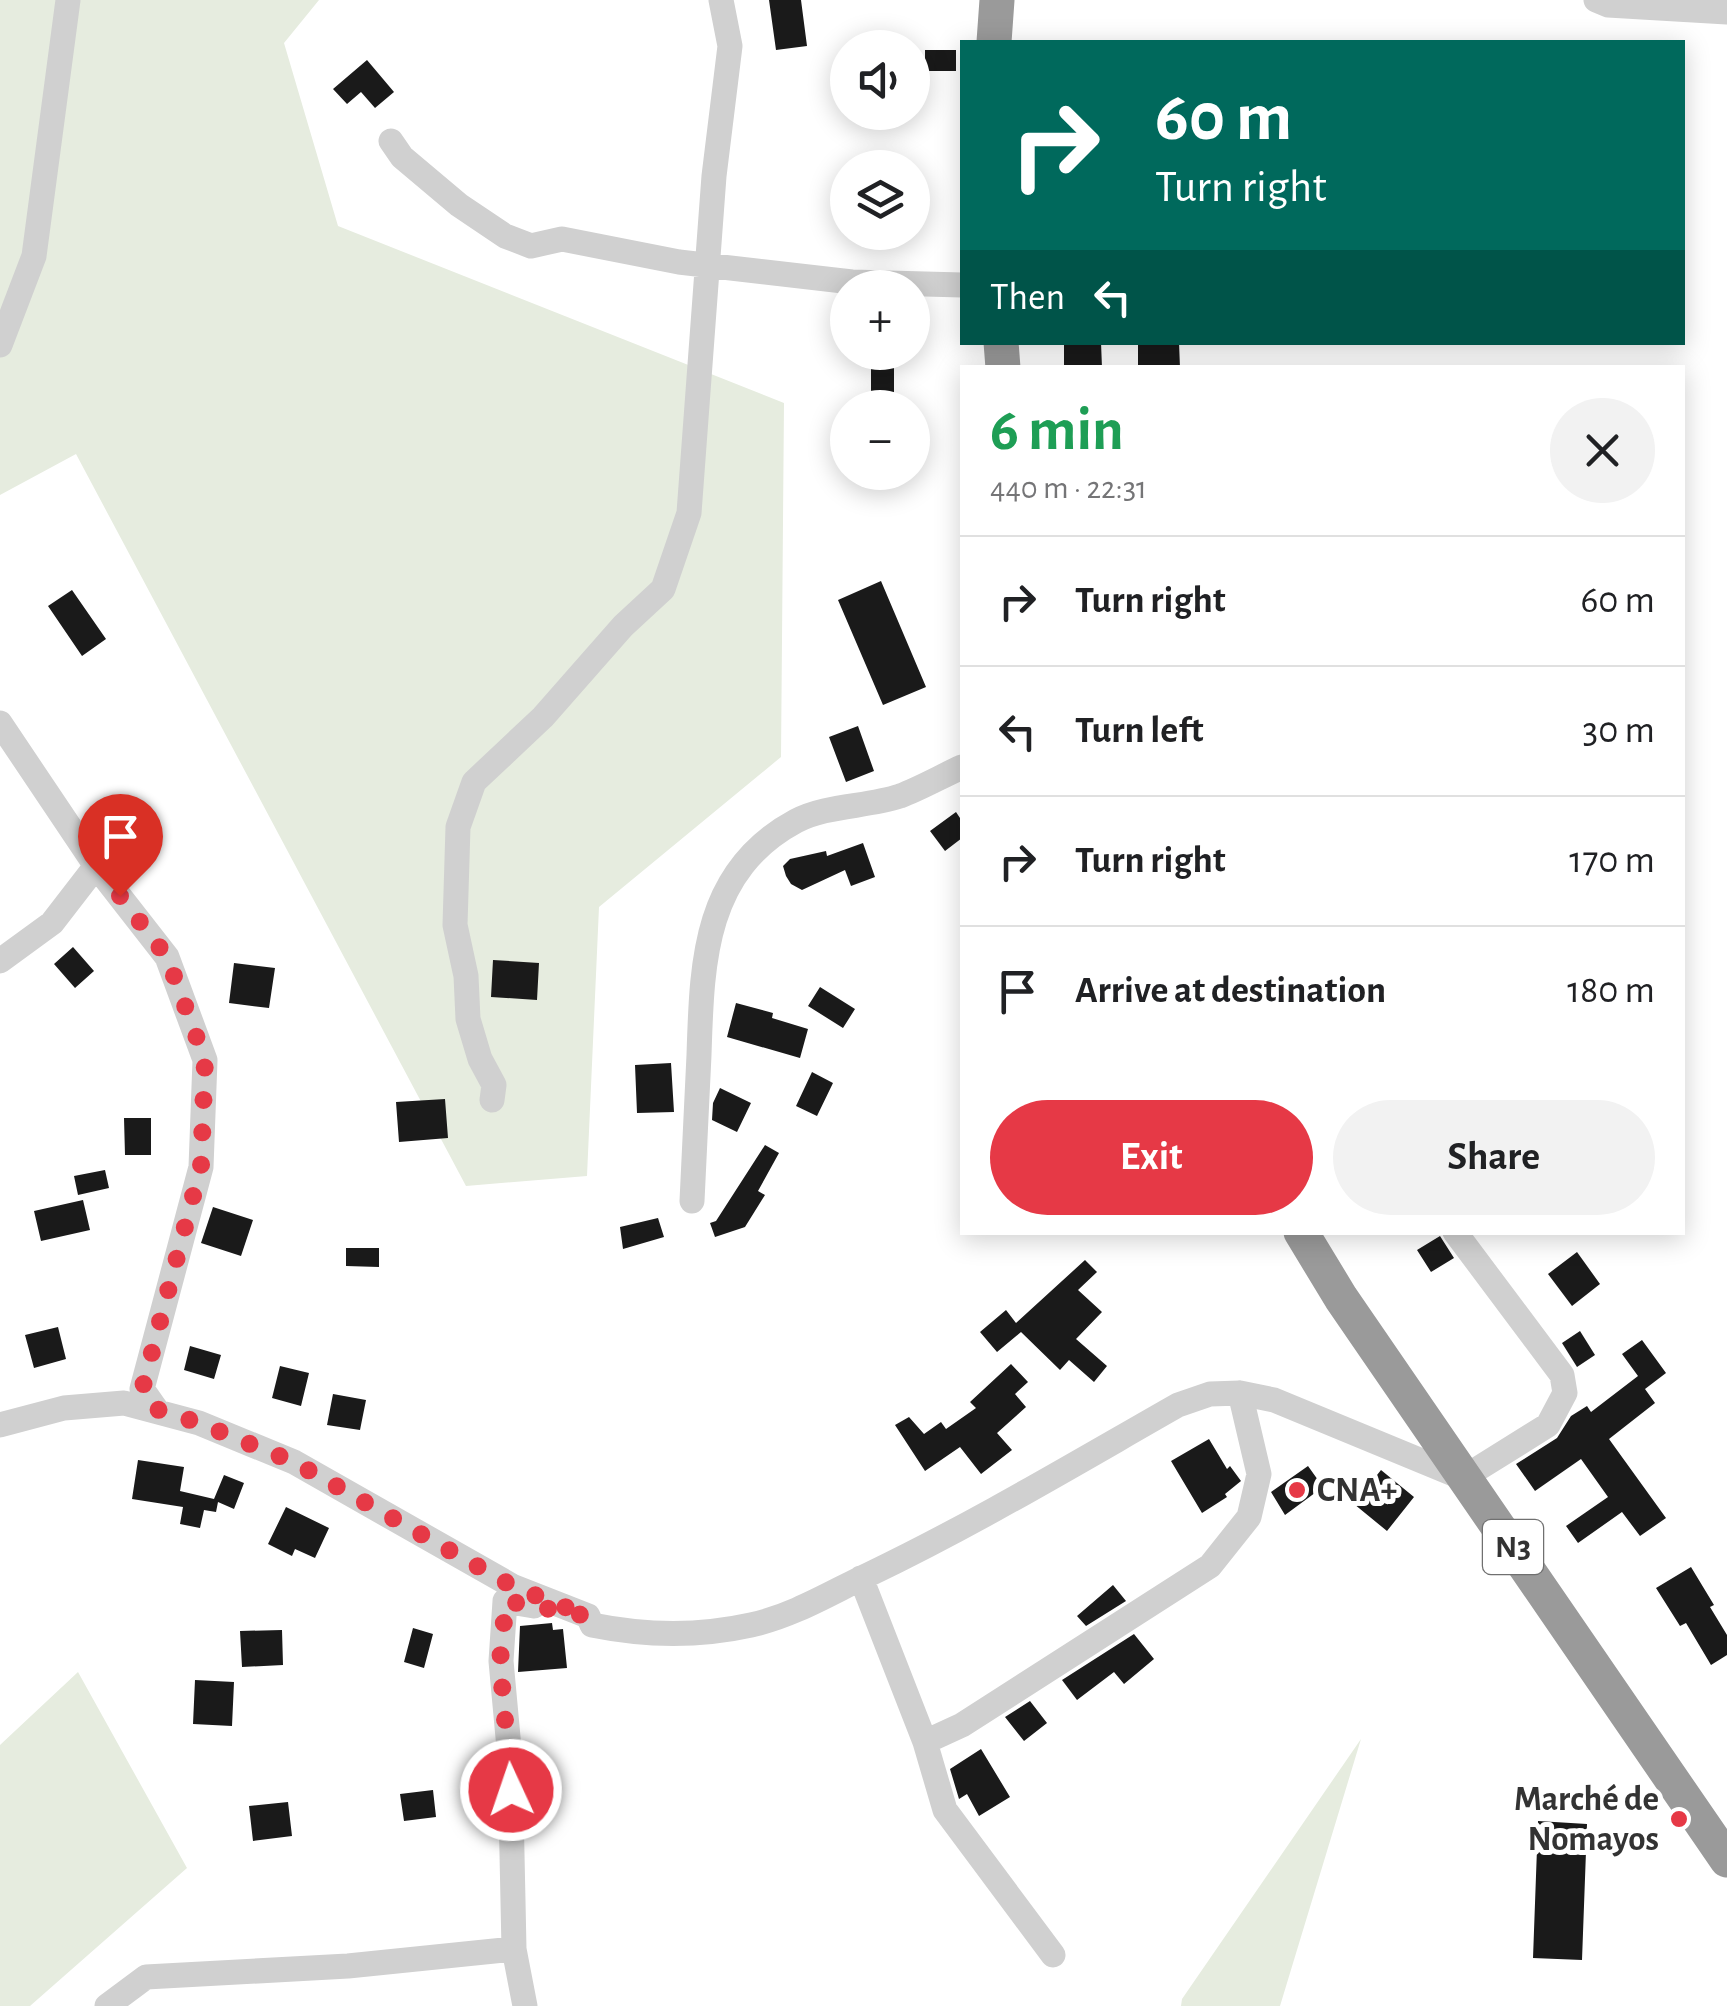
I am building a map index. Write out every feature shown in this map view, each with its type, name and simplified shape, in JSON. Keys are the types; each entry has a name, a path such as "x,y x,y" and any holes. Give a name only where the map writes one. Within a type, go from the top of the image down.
{"highway":[{"path":"994,40 997,0"},
{"name":"N3","path":"1303,1235 1341,1298 1727,1860"}],"street":[{"path":"0,345 34,256 68,0"},
{"path":"492,1100 494,1085 480,1059 468,1019 466,976 455,925 458,827 474,782 543,717 623,626 663,589 689,513 707,264 730,46 721,0"},
{"path":"1596,0 1608,5 1727,12"},
{"path":"391,141 402,157 459,204 505,236 532,246 562,239 679,262 852,282 960,285"},
{"path":"0,723 96,866 167,957 205,1060 201,1166 142,1390 156,1409"},
{"path":"692,1201 702,968 728,885 764,842 799,819 900,796 960,768"},
{"path":"0,961 52,923 96,866"},
{"path":"0,1425 92,1404 124,1403 156,1409 294,1462 514,1587 588,1616 592,1625 635,1634 716,1631 787,1614 943,1539 1178,1405 1210,1394 1240,1393 1274,1400 1464,1478 1548,1425 1565,1394 1562,1375 1457,1235"},
{"path":"925,1742 962,1725 1210,1566 1250,1517 1259,1474 1240,1393"},
{"path":"862,1578 925,1742 945,1810 1053,1955"},
{"path":"525,2006 514,1949 510,1759 500,1661 506,1601 588,1616"},
{"path":"108,2006 146,1976 348,1966 514,1949"}],"shaded area":[{"path":"0,0 319,0 284,43 338,226 784,403 781,757 599,907 587,1176 466,1186 76,454 0,495"},
{"path":"78,1672 187,1868 30,2006 0,2006 0,1745"},
{"path":"1361,1739 1280,2006 1181,2006 1182,1999"}],"building":[{"path":"769,0 801,0 807,46 776,50"},
{"path":"930,50 956,50 956,71 930,71"},
{"path":"367,60 394,92 375,108 361,92 347,104 333,89"},
{"path":"1064,345 1101,345 1102,365 1064,365"},
{"path":"1138,345 1179,345 1180,365 1138,365"},
{"path":"871,370 894,370 894,390 871,390"},
{"path":"881,581 926,687 883,705 838,600"},
{"path":"72,590 106,639 82,656 48,606"},
{"path":"858,726 874,771 846,782 829,737"},
{"path":"956,812 960,818 960,840 945,851 930,831"},
{"path":"863,843 875,877 851,886 845,870 802,890 786,876 783,866 790,859 826,851 827,856"},
{"path":"73,947 94,971 75,988 54,964"},
{"path":"493,960 539,963 537,1000 491,997"},
{"path":"234,963 275,968 269,1008 229,1003"},
{"path":"820,987 855,1009 843,1028 808,1006"},
{"path":"736,1003 773,1013 772,1018 808,1029 800,1058 727,1037"},
{"path":"671,1063 674,1112 637,1113 635,1065"},
{"path":"812,1072 833,1083 817,1116 796,1106"},
{"path":"720,1088 751,1103 737,1132 712,1120 713,1103"},
{"path":"445,1099 448,1138 399,1142 396,1102"},
{"path":"124,1118 151,1118 151,1155 125,1155"},
{"path":"765,1145 779,1153 758,1191 765,1195 745,1227 715,1237 710,1223 716,1221"},
{"path":"105,1170 109,1188 78,1195 74,1176"},
{"path":"83,1200 90,1230 41,1241 34,1211"},
{"path":"213,1207 253,1220 241,1256 201,1243"},
{"path":"658,1218 664,1237 623,1249 620,1227"},
{"path":"1440,1236 1454,1258 1431,1272 1417,1250"},
{"path":"346,1248 379,1248 379,1267 346,1266"},
{"path":"1577,1252 1600,1284 1572,1306 1548,1274"},
{"path":"1085,1260 1097,1272 1078,1290 1102,1312 1076,1339 1107,1366 1094,1382 1069,1360 1060,1370 1021,1332 997,1352 980,1332 1006,1310 1016,1323"},
{"path":"58,1327 66,1359 34,1368 25,1335"},
{"path":"1580,1331 1595,1355 1577,1367 1562,1343"},
{"path":"1642,1340 1666,1373 1645,1389 1655,1403 1609,1439 1666,1518 1640,1536 1622,1512 1578,1543 1566,1526 1608,1497 1581,1459 1535,1491 1516,1464 1557,1438 1571,1416 1587,1406 1591,1412 1638,1376 1622,1354"},
{"path":"190,1346 221,1355 214,1379 184,1370"},
{"path":"1011,1364 1028,1382 1015,1394 1026,1407 997,1433 1012,1450 981,1474 960,1447 925,1471 895,1425 909,1417 924,1434 941,1422 946,1429 976,1408 970,1402"},
{"path":"280,1366 309,1373 301,1406 272,1398"},
{"path":"333,1394 366,1400 360,1430 327,1425"},
{"path":"1209,1439 1227,1469 1230,1466 1241,1481 1225,1494 1227,1497 1202,1513 1171,1461"},
{"path":"138,1460 184,1467 180,1491 214,1499 224,1475 244,1483 234,1509 218,1502 216,1512 204,1510 200,1528 180,1524 183,1507 132,1499"},
{"name":"CNA+","path":"1308,1466 1323,1487 1285,1515 1271,1492"},
{"path":"1381,1470 1414,1497 1387,1531 1354,1504"},
{"path":"286,1507 329,1528 315,1558 295,1549 292,1556 268,1544"},
{"path":"1691,1567 1727,1635 1727,1655 1711,1665 1686,1623 1680,1626 1656,1588"},
{"path":"1113,1585 1126,1601 1086,1626 1077,1616"},
{"path":"552,1623 553,1630 563,1629 567,1668 518,1672 520,1626"},
{"path":"413,1628 433,1634 424,1668 404,1662"},
{"path":"282,1630 283,1665 242,1667 240,1631"},
{"path":"1134,1634 1154,1659 1124,1684 1114,1672 1077,1700 1062,1680"},
{"path":"195,1680 234,1682 232,1726 193,1724"},
{"path":"1030,1701 1047,1723 1024,1741 1005,1717"},
{"path":"981,1749 1010,1797 979,1816 967,1794 959,1799 950,1769"},
{"path":"433,1790 436,1817 404,1821 400,1794"},
{"path":"288,1802 292,1836 253,1841 249,1806"},
{"path":"1538,1821 1587,1824 1582,1960 1533,1958"}],"place":[{"name":"CNA+","path":"1297,1490"},
{"name":"Marché de Nomayos","path":"1679,1819"}],"route":[{"path":"120,896 167,957 205,1060 201,1166 142,1390 156,1409 294,1462 514,1587 588,1616 506,1601 500,1661 511,1790"}]}
